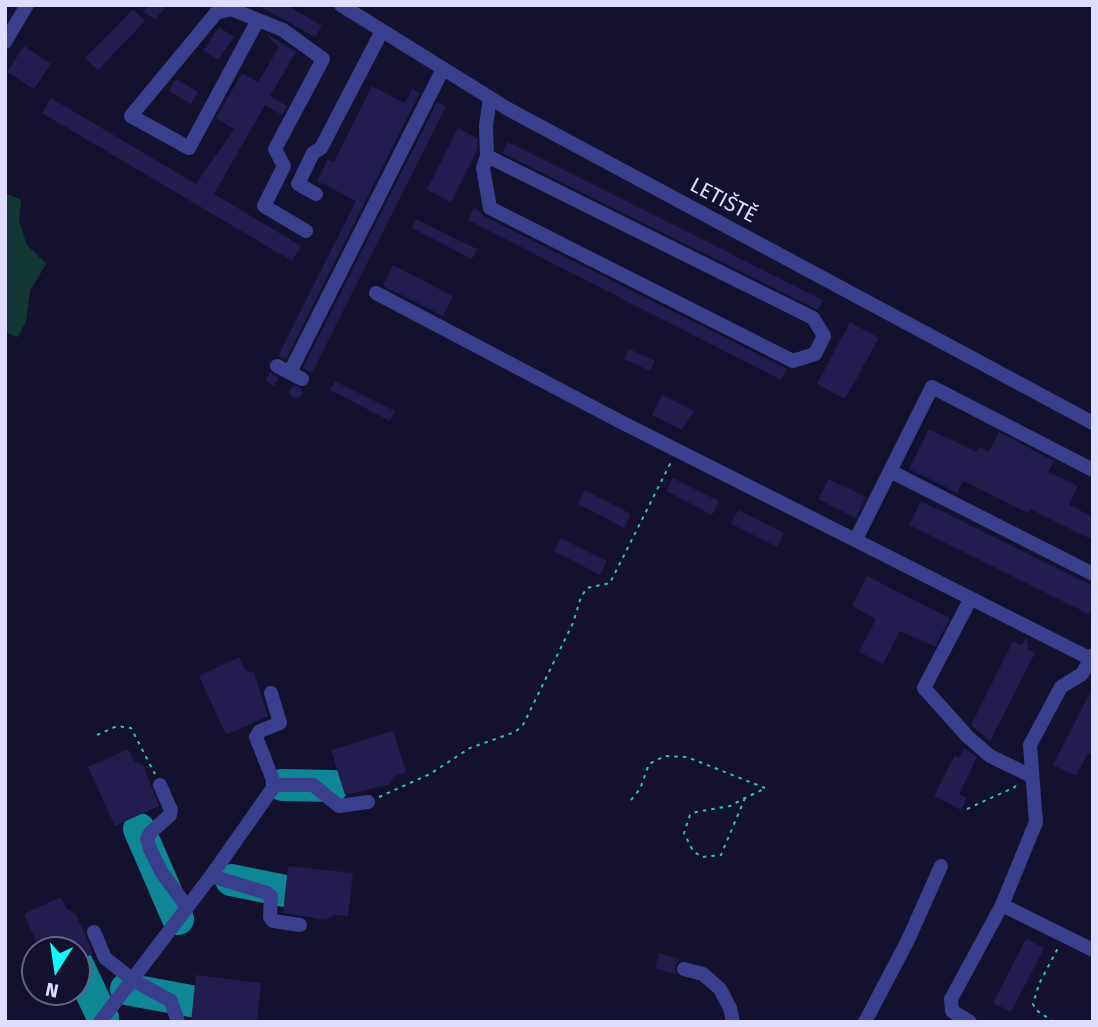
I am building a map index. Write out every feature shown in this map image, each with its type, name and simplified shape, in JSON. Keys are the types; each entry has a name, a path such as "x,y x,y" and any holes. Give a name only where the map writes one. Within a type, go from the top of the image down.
{"street":[{"path":"5,42 27,5"},
{"name":"LETIŠTĚ","path":"341,5 490,99 1093,423"},
{"path":"258,20 188,148 131,116 216,13 232,7 284,30 323,58 275,149 284,166 264,206 306,231"},
{"path":"316,194 298,184 313,153 321,148 382,31"},
{"path":"290,372 443,69"},
{"path":"487,156 813,318 824,336 815,354 793,361 490,208 483,168 487,156 486,125 490,99"},
{"path":"376,293 621,422 856,539 970,600 1092,658 1082,674 1061,687 1030,745 1027,774 1036,822 1002,905 951,999 952,1011 970,1022"},
{"path":"856,539 932,387 1093,470"},
{"path":"890,471 1093,574"},
{"path":"970,600 924,688 968,737 990,756 1027,774"},
{"path":"271,693 280,723 260,731 256,737 275,785"},
{"path":"160,785 168,800 170,815 156,826 147,839 162,873 187,907"},
{"path":"275,785 313,785 339,806 368,802"},
{"path":"100,1022 211,876 275,785"},
{"path":"865,1022 908,940 941,866"},
{"path":"211,876 267,893 271,896 270,917 274,921 300,925"},
{"path":"1002,905 1093,950"},
{"path":"94,932 105,958 133,980 170,1001 178,1022"},
{"path":"684,970 702,974 720,989 730,1008 733,1022"}],"path":[{"path":"368,802 430,774 470,748 515,732 523,724 573,623 580,597 587,588 610,583 678,450"},
{"path":"97,735 117,726 131,728 144,748 160,785"},
{"path":"631,800 640,789 649,764 665,756 677,755 766,788 746,798 730,806 696,811 691,816 684,833 693,851 702,857 721,855 746,798"},
{"path":"967,809 1015,788 1027,774"},
{"path":"1054,1022 1036,1010 1033,1004 1039,984 1065,936"}],"green space":[{"path":"5,193 21,200 19,221 27,245 46,264 30,291 26,321 18,337 5,332"}],"building":[{"path":"144,5 168,5 155,19 144,12 147,7"},
{"path":"257,5 287,5 322,26 315,37"},
{"path":"133,9 145,21 98,70 85,58"},
{"path":"219,27 234,37 218,60 203,50"},
{"path":"265,33 296,52 270,96 287,106 282,115 265,105 214,194 301,246 292,261 42,113 51,98 196,184 234,129 216,118 242,73 258,82 279,47"},
{"path":"24,46 51,64 34,89 7,72"},
{"path":"176,79 198,92 191,104 169,91"},
{"path":"372,86 405,103 412,89 420,93 286,359 278,356 356,201 317,181 328,159 334,162"},
{"path":"437,102 446,106 312,373 303,368"},
{"path":"458,128 477,138 477,150 451,202 427,190"},
{"path":"508,142 823,300 818,310 502,153"},
{"path":"474,208 486,217 787,369 781,380 468,220"},
{"path":"416,219 477,249 472,259 412,228"},
{"path":"393,265 453,296 443,316 383,286"},
{"path":"850,322 879,338 845,399 817,384"},
{"path":"629,349 655,361 650,371 624,359"},
{"path":"270,372 279,378 274,386 265,381"},
{"path":"335,381 395,411 390,421 330,390"},
{"path":"296,386 302,392 296,398 290,392"},
{"path":"662,395 694,411 682,430 652,415"},
{"path":"929,429 976,452 979,447 989,452 999,432 1054,461 1048,472 1078,486 1069,505 1093,517 1093,540 1030,509 1028,513 963,481 957,493 909,469"},
{"path":"673,478 719,501 712,515 666,491"},
{"path":"829,479 866,497 856,518 818,499"},
{"path":"585,490 631,514 624,528 578,504"},
{"path":"921,501 1093,586 1093,607 1089,614 909,525"},
{"path":"738,510 784,533 777,547 731,524"},
{"path":"561,538 607,561 600,575 554,551"},
{"path":"867,576 950,618 935,647 900,631 883,664 859,652 876,619 852,606"},
{"path":"1027,638 1028,649 1035,653 990,741 971,725 1013,641 1021,645"},
{"path":"239,657 245,670 254,673 268,716 226,735 199,676"},
{"path":"1093,687 1093,756 1088,753 1076,776 1053,765"},
{"path":"393,731 406,772 393,777 389,785 345,795 331,750"},
{"path":"964,748 977,757 959,794 967,798 961,810 934,796 955,755 959,758"},
{"path":"128,749 134,761 143,765 159,806 115,826 88,767"},
{"path":"288,866 353,873 348,916 334,915 326,920 283,913"},
{"path":"61,897 67,909 76,914 85,936 34,936 24,914"},
{"path":"1026,939 1044,948 1011,1012 993,1003"},
{"path":"659,953 680,959 675,966 676,974 655,968"},
{"path":"196,975 261,983 257,1022 191,1022"}],"taxiway":[{"path":"282,785 333,786"},
{"path":"139,829 178,919"},
{"path":"231,880 285,891"},
{"path":"126,989 191,1001"},
{"path":"91,993 103,1018"}]}
